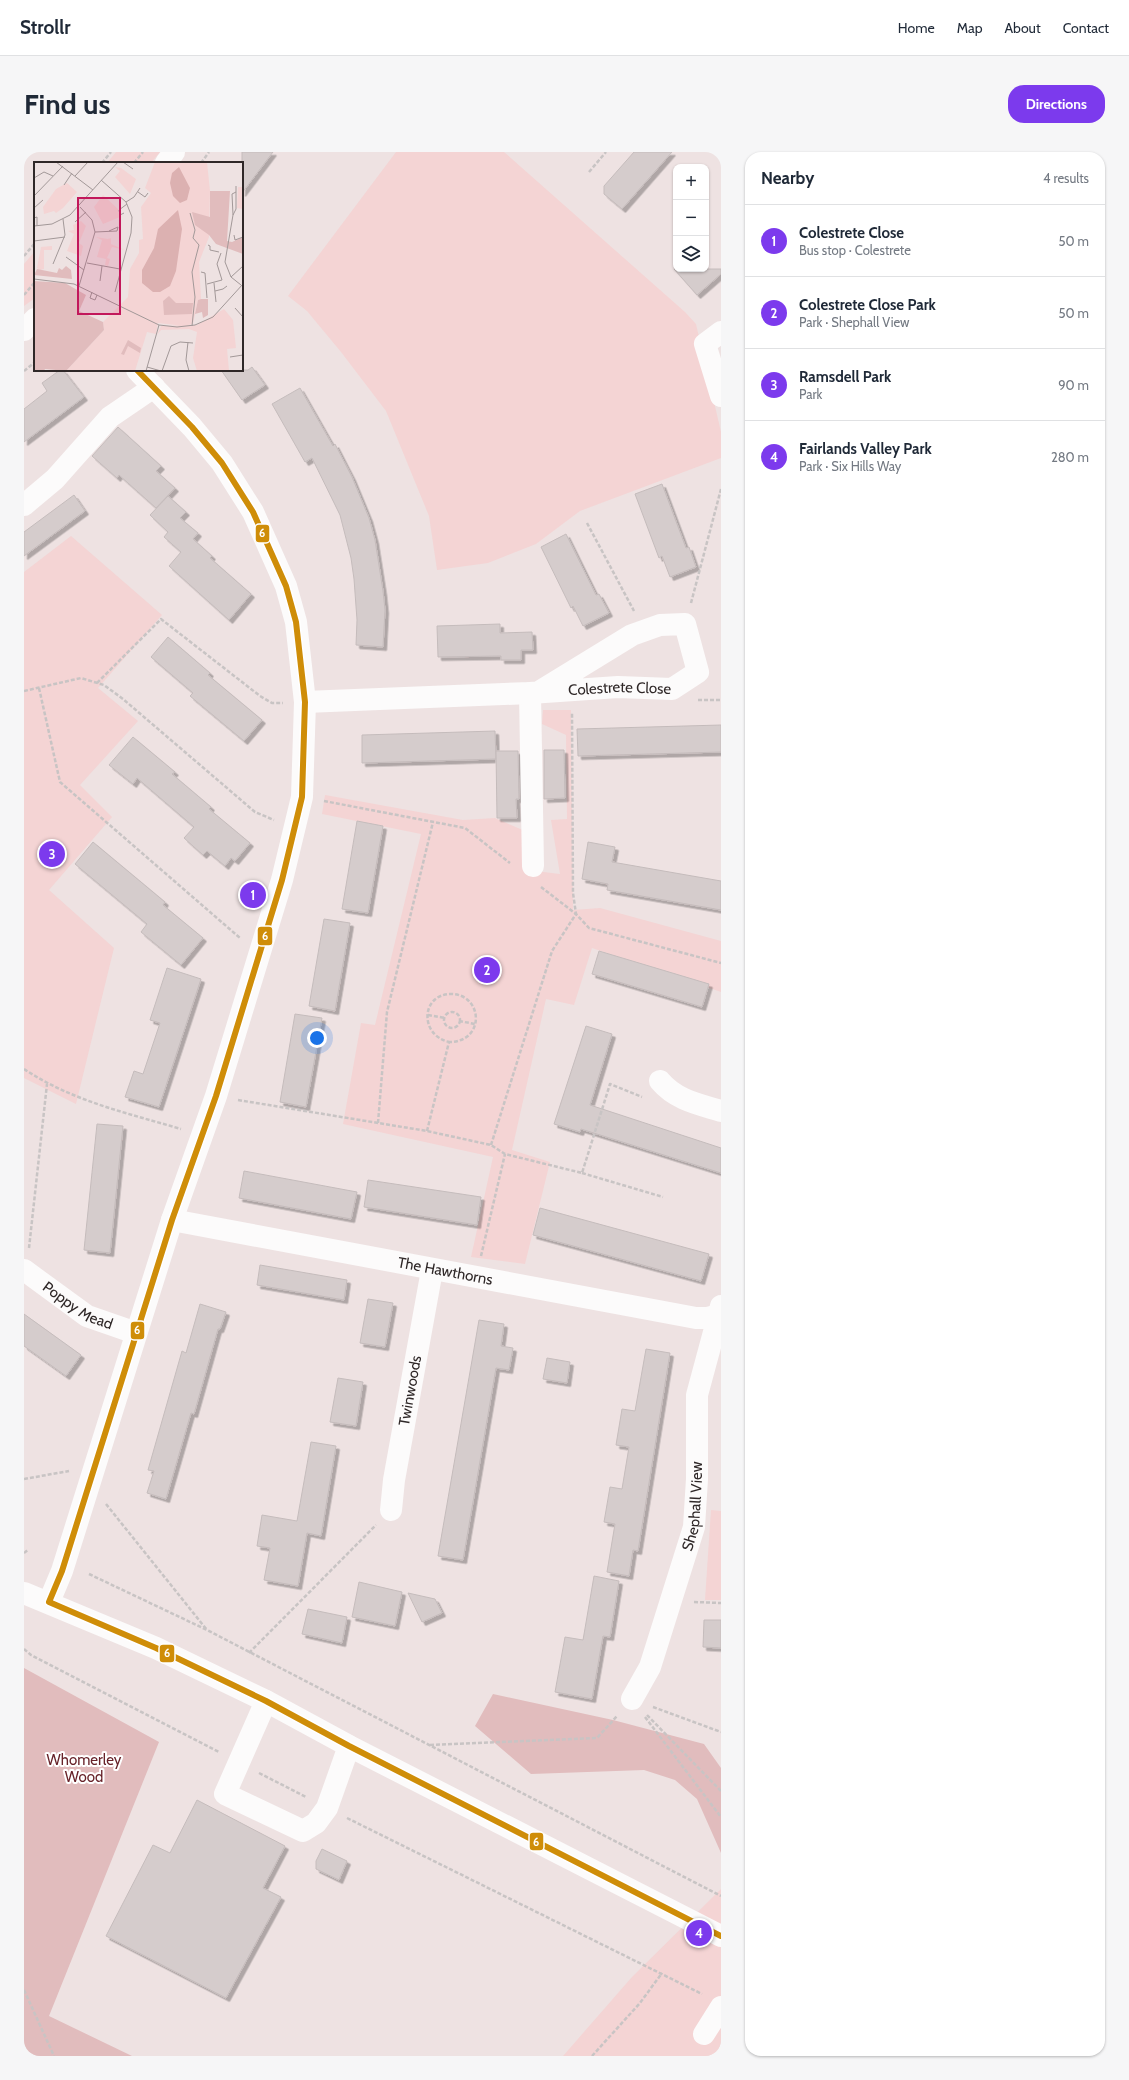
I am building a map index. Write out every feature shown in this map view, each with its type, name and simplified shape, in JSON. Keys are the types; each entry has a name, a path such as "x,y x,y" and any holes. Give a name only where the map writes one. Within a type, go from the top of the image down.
{"street":[{"path":"167,162 174,152"},
{"path":"24,330 34,319"},
{"path":"721,332 704,344 721,396"},
{"path":"49,1602 62,1570 172,1220 216,1096 282,880 302,797 305,702 296,622 286,586 256,518 222,463 192,427 138,371"},
{"path":"24,505 55,479 110,417 154,387"},
{"name":"Colestrete Close","path":"305,702 535,693 618,687 672,689 698,672 685,624 660,625 632,635 535,693"},
{"path":"533,866 535,693"},
{"path":"660,1081 669,1091 682,1099 721,1111"},
{"name":"The Hawthorns","path":"172,1220 432,1270 696,1318 707,1318 720,1310"},
{"name":"Poppy Mead","path":"26,1261 87,1316 136,1333"},
{"name":"Twinwoods","path":"390,1510 394,1480 432,1270"},
{"name":"Shephall View","path":"632,1699 650,1667 694,1527 697,1479 697,1395 720,1310"},
{"path":"24,1593 49,1602 156,1648 266,1701 349,1746 721,1936"},
{"path":"266,1701 225,1794 303,1831 316,1823 327,1808 349,1746"},
{"path":"704,2034 714,2002"}],"path":[{"path":"103,162 111,152"},
{"path":"135,162 143,152"},
{"path":"202,162 209,152"},
{"path":"589,172 606,152"},
{"path":"24,256 34,244"},
{"path":"24,295 34,283"},
{"path":"24,370 34,363"},
{"path":"685,624 721,489"},
{"path":"587,524 644,630"},
{"path":"97,684 161,619 260,696 272,703 305,702"},
{"path":"24,691 82,678 104,685 123,699 256,812 272,819 296,824"},
{"path":"39,688 60,782 236,936 260,948"},
{"path":"690,700 721,700"},
{"path":"491,1145 552,950 576,914 574,893 572,708"},
{"path":"378,1123 387,1012 433,822"},
{"path":"453,994 468,1000 472,1004 476,1017 476,1024 474,1030 468,1038 459,1042 440,1040 429,1028 429,1008 437,998 453,994"},
{"path":"453,1012 459,1015 459,1021 455,1028 448,1027 446,1026 445,1018 447,1014 453,1012"},
{"path":"428,1015 445,1018 453,1013 458,1016 458,1023 455,1026 448,1026 445,1018"},
{"path":"459,1021 476,1024"},
{"path":"427,1131 449,1042"},
{"path":"24,1069 47,1084 76,1098 203,1135"},
{"path":"26,1261 47,1084"},
{"path":"582,1173 610,1084 644,1097"},
{"path":"216,1096 427,1131 491,1145 505,1154 582,1173 662,1197"},
{"path":"477,1278 505,1154"},
{"path":"24,1479 70,1471 89,1482 207,1630"},
{"path":"249,1653 390,1510"},
{"path":"24,1549 28,1550 24,1553"},
{"path":"89,1574 207,1630 721,1896"},
{"path":"24,1649 31,1655 327,1808 662,1973 714,2002"},
{"path":"632,1699 721,1732"},
{"path":"428,1745 597,1738 632,1699"},
{"path":"632,1699 721,1791"},
{"path":"632,1699 721,1817"},
{"path":"592,2056 640,2003 662,1973"},
{"path":"24,1990 54,2056"}],"shaded area":[{"path":"116,152 160,152 152,162 108,162"},
{"path":"396,152 504,152 685,312 696,324 721,432 721,458 580,511 536,544 488,563 437,570 429,516 386,411 341,352 307,311 288,296"},
{"path":"34,252 34,299 24,306 24,264"},
{"path":"71,536 162,615 98,688 138,721 80,785 112,817 49,890 114,948 76,1104 24,1078 24,572"},
{"path":"543,710 571,710 573,910 600,908 721,941 721,992 592,948 574,1005 546,999 512,1150 550,1162 525,1264 471,1257 493,1157 343,1124 361,1023 375,1025 421,834 322,814 325,795 463,820 495,818 525,831 527,870 560,874 551,820 567,819 566,735 542,724"},
{"path":"711,1510 721,1511 721,1600 705,1600"},
{"path":"721,1889 721,2056 563,2056 632,1977"}],"green space":[{"name":"Whomerley Wood","path":"24,1668 159,1742 49,2016 132,2056 24,2056"},
{"path":"493,1694 613,1720 704,1744 721,1768 721,1853 697,1799 675,1780 644,1770 531,1774 475,1726"}],"building":[{"path":"242,152 273,152 243,192"},
{"path":"634,152 672,152 622,209 604,194 604,186"},
{"path":"709,269 721,269 721,274 697,295 677,272 709,272"},
{"path":"252,367 265,385 242,400 222,371 248,370"},
{"path":"59,371 64,371 84,397 24,442 24,409 47,391 42,383"},
{"path":"300,388 333,446 335,444 352,477 369,518 375,540 383,591 385,610 383,647 356,645 357,620 354,579 351,558 340,515 312,458 305,462 272,404"},
{"path":"118,427 161,466 156,471 175,488 156,508 119,475 117,478 92,456"},
{"path":"662,484 686,548 689,547 696,567 670,577 662,556 659,558 635,494"},
{"path":"74,495 85,511 24,556 24,532"},
{"path":"168,496 186,512 180,518 198,533 193,539 212,556 210,558 251,594 229,620 169,566 181,552 164,537 168,532 150,515"},
{"path":"566,534 596,595 599,594 609,613 583,626 573,606 571,608 541,547"},
{"path":"500,624 500,633 532,632 533,650 521,650 521,660 501,660 501,656 438,657 437,626"},
{"path":"168,637 210,673 208,675 262,720 244,741 190,696 193,693 151,657"},
{"path":"721,725 721,752 578,756 577,729"},
{"path":"495,731 496,759 362,763 362,735"},
{"path":"133,737 175,772 172,774 211,807 209,809 250,843 235,861 231,858 225,866 207,851 203,855 184,838 194,827 137,778 133,784 109,765"},
{"path":"544,750 564,750 565,798 544,799"},
{"path":"496,751 518,751 519,799 516,799 517,818 497,818"},
{"path":"357,821 383,826 368,913 342,909"},
{"path":"93,842 165,902 163,905 203,938 181,965 141,932 147,924 75,864"},
{"path":"588,842 615,847 612,862 721,881 721,910 607,890 608,884 582,879"},
{"path":"324,919 350,923 335,1011 309,1006"},
{"path":"599,951 709,984 702,1007 592,974"},
{"path":"167,968 201,979 159,1107 125,1097 134,1071 143,1074 160,1023 150,1020"},
{"path":"295,1014 322,1018 306,1107 280,1102"},
{"path":"586,1026 612,1034 590,1105 721,1148 721,1173 581,1129 580,1132 554,1124"},
{"path":"97,1124 123,1126 110,1253 84,1250"},
{"path":"244,1171 357,1192 351,1219 239,1198"},
{"path":"368,1180 481,1197 477,1225 364,1207"},
{"path":"540,1208 709,1254 701,1281 533,1235"},
{"path":"260,1265 347,1280 344,1300 257,1285"},
{"path":"368,1299 393,1303 385,1347 360,1343"},
{"path":"200,1304 226,1312 220,1329 218,1329 194,1414 191,1413 166,1499 147,1493 154,1471 148,1470 182,1351 186,1353"},
{"path":"24,1314 81,1355 66,1376 24,1346"},
{"path":"479,1320 504,1324 501,1346 513,1348 509,1370 496,1368 463,1560 438,1556"},
{"path":"646,1349 670,1353 638,1551 633,1550 629,1576 607,1572 615,1524 604,1522 610,1487 622,1489 629,1447 616,1445 622,1409 635,1411"},
{"path":"547,1358 570,1362 567,1383 543,1379"},
{"path":"338,1378 363,1382 356,1426 330,1422"},
{"path":"311,1442 336,1446 321,1536 307,1533 298,1586 264,1580 270,1548 257,1546 262,1515 297,1521"},
{"path":"594,1576 619,1581 610,1637 603,1636 592,1699 555,1692 565,1637 583,1640"},
{"path":"359,1582 402,1592 395,1626 352,1617"},
{"path":"408,1593 435,1599 442,1613 422,1622"},
{"path":"308,1609 347,1617 342,1643 302,1634"},
{"path":"704,1620 721,1620 721,1648 703,1647"},
{"path":"197,1800 285,1846 263,1888 281,1897 226,1998 106,1936 153,1845 170,1853"},
{"path":"322,1849 347,1861 339,1880 316,1869 316,1861"}],"transit line":[{"name":"6","path":"138,371 192,427 222,463 253,512 286,586 296,622 305,702 302,797 282,880 216,1096 172,1220 62,1571 49,1602 156,1648 266,1701 349,1746 721,1936"}],"place":[{"name":"Ramsdell Park","path":"52,854"},
{"name":"Colestrete Close","path":"253,895"},
{"name":"Colestrete Close Park","path":"487,970"},
{"name":"Fairlands Valley Park","path":"699,1933"}]}
